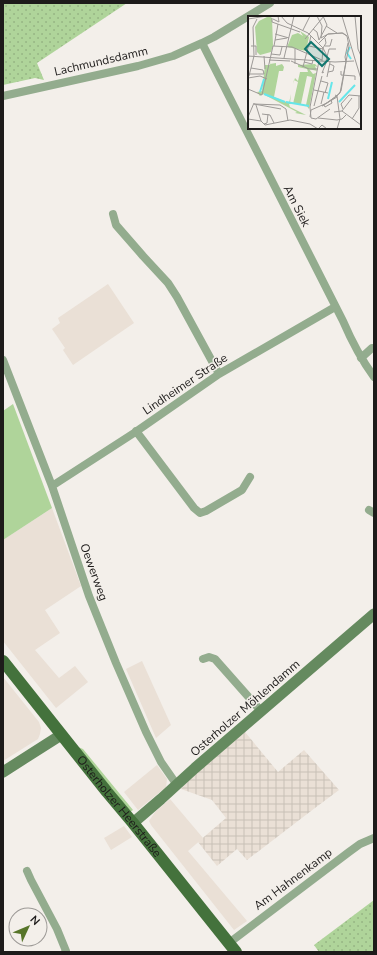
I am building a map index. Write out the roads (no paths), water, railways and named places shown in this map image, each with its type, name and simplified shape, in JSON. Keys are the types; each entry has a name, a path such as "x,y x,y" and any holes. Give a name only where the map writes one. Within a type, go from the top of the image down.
{"main road":[{"name":"Osterholzer Möhlendamm","path":"133,823 374,614"},
{"name":"Osterholzer Heerstraße","path":"3,661 233,947"},
{"path":"3,772 61,735"}],"street":[{"name":"Lachmundsdamm","path":"248,16 270,3"},
{"name":"Lachmundsdamm","path":"3,96 153,62 173,56 202,44 248,16"},
{"name":"Am Siek","path":"202,44 352,342 374,377"},
{"path":"113,214 116,225 142,256 168,283 219,374"},
{"name":"Lindheimer Straße","path":"52,486 219,374 335,307"},
{"path":"361,358 372,348 374,348"},
{"name":"Oewerweg","path":"3,360 52,486 90,596 116,663 146,732 161,762 177,785"},
{"path":"136,431 194,508 200,513 242,490 250,477"},
{"path":"203,659 210,657 216,659 262,711"},
{"name":"Am Hahnenkamp","path":"233,947 348,852 360,844 374,838"},
{"path":"27,871 30,880 57,929 66,951 65,952"}]}
